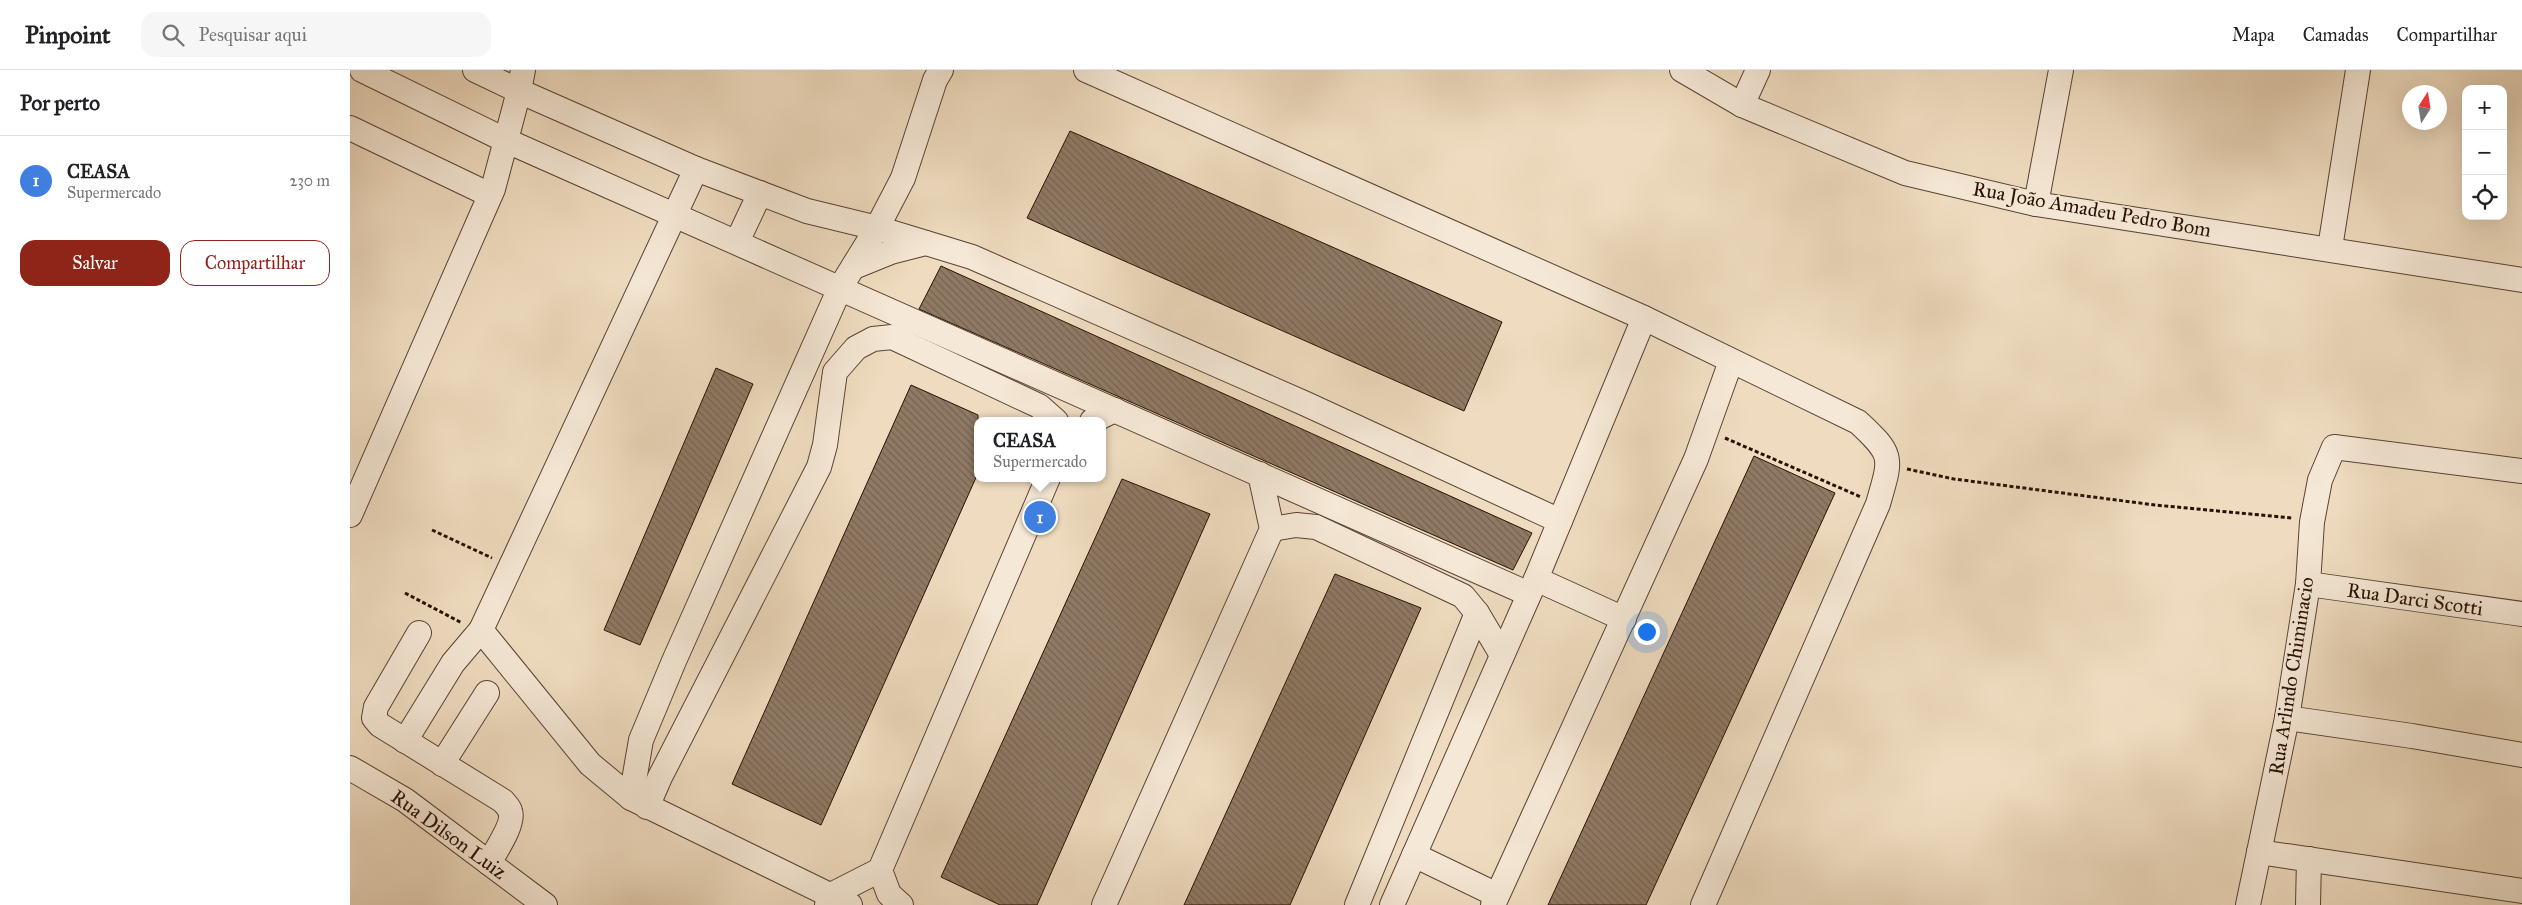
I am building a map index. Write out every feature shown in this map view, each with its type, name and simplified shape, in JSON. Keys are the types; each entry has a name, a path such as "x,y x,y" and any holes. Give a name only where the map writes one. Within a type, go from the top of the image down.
{"street":[{"path":"362,70 507,141 1260,474 1532,587 1624,619"},
{"path":"475,70 521,81 696,169 807,211 877,228 972,257 1306,404 1560,521"},
{"path":"639,802 641,740 674,661 840,288 877,228 903,178 935,80 941,70"},
{"path":"1086,70 1644,318 1858,422 1881,443 1889,465 1878,504 1703,905"},
{"name":"Rua João Amadeu Pedro Bom","path":"1682,70 1742,106 1905,173 2036,204 2330,248 2522,280"},
{"path":"1742,106 1758,70"},
{"path":"2036,204 2061,70"},
{"path":"2330,248 2358,70"},
{"path":"350,516 490,195 507,141 521,81"},
{"path":"350,128 490,195"},
{"path":"405,741 453,663 482,630 696,169"},
{"path":"737,242 760,193"},
{"path":"854,267 891,252 926,243"},
{"path":"1392,905 1532,587 1644,318"},
{"path":"639,802 660,777 819,467 825,444 835,372 856,348 873,339 892,337 1039,406 1051,417"},
{"path":"809,357 835,372"},
{"path":"1414,856 1495,900 1696,459 1731,361"},
{"path":"1100,417 1115,410"},
{"name":"Rua Arlindo Chiminacio","path":"2248,905 2286,718 2308,584 2312,522 2320,480 2334,448 2522,471"},
{"path":"1104,905 1272,529 1260,474"},
{"path":"482,630 590,764 639,802 835,902 880,870 1046,482"},
{"path":"1272,529 1296,525 1316,527 1463,596 1477,613 1502,655"},
{"name":"Rua Darci Scotti","path":"2308,584 2522,614"},
{"path":"1357,905 1477,613"},
{"path":"419,633 376,707 374,718 380,725 503,801 510,810 511,819 488,863"},
{"path":"442,764 487,693"},
{"path":"2286,718 2412,736 2522,756"},
{"name":"Rua Dilson Luiz","path":"350,768 405,800 545,905"},
{"path":"2259,852 2522,891"},
{"path":"2308,905 2309,859"},
{"path":"880,870 888,894 901,905"}],"path":[{"path":"1707,430 1878,504"},
{"path":"1889,465 1954,479 2165,506 2286,517 2312,522"},
{"path":"432,530 511,566"},
{"path":"405,593 461,623 482,630"}],"building":[{"path":"1070,131 1502,322 1464,411 1027,218"},
{"path":"941,266 1532,533 1513,570 919,309"},
{"path":"716,368 753,384 640,645 604,630"},
{"path":"911,385 978,415 978,417 974,417 974,482 821,825 732,784"},
{"path":"1754,456 1835,493 1646,905 1548,905"},
{"path":"1122,479 1210,514 1037,905 1000,905 941,877"},
{"path":"1335,574 1421,608 1290,905 1184,905"}],"place":[{"name":"CEASA","path":"1040,517"}]}
